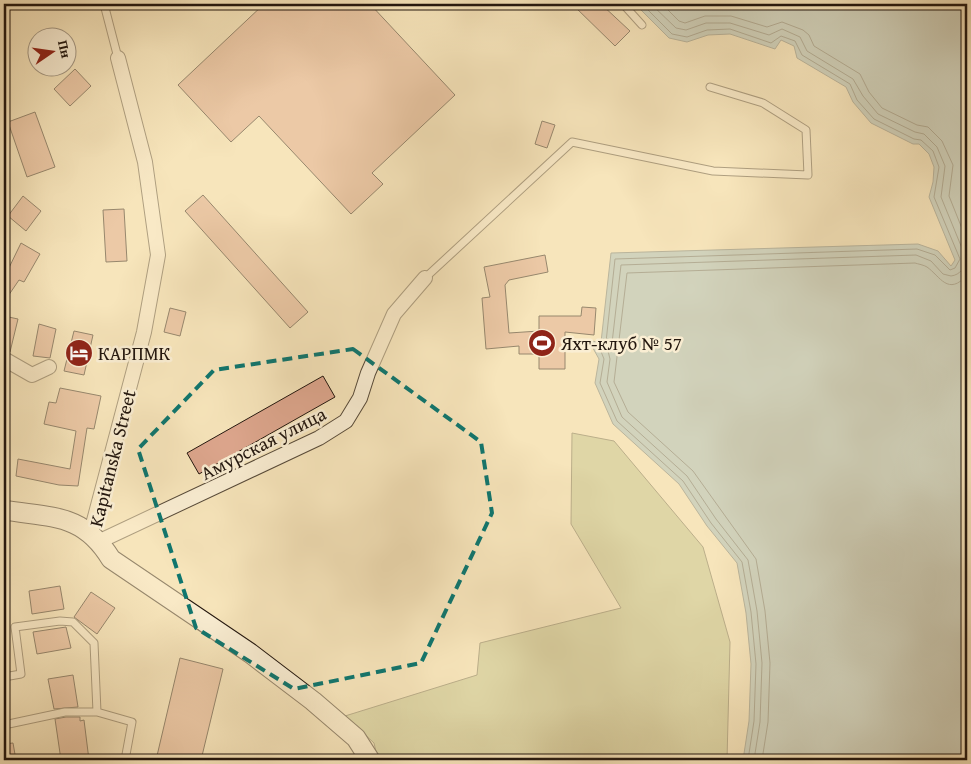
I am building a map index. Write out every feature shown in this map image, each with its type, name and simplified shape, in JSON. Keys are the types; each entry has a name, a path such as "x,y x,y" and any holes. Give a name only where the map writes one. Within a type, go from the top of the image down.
{"main road":[{"path":"4,510 76,523 95,536"},
{"name":"Kapitanska Street","path":"95,536 111,559 250,653 313,701 356,738 370,760"}],"street":[{"name":"Kapitanska Street","path":"95,536 144,332 158,255 145,162 118,58"},
{"name":"Амурская улица","path":"95,536 319,438 346,421 360,398 368,373 394,314 425,278"},
{"path":"4,359 32,375 49,367"}],"lane":[{"path":"104,4 118,58"},
{"path":"622,4 642,25"},
{"path":"425,278 572,142 713,171 808,175 806,130 763,103 710,88"},
{"path":"4,677 21,674 15,627 60,621 73,622 94,643 96,712"},
{"path":"4,725 65,712 96,712 132,722 126,760"}],"highlighted area":[{"path":"353,349 481,442 492,513 421,663 294,689 196,628 138,449 214,370"}],"green space":[{"path":"572,433 614,441 703,547 730,642 727,760 378,760 374,743 345,716 477,675 480,643 621,608 571,524"}],"water":[{"path":"635,4 967,4 967,760 743,760 749,721 751,664 746,613 737,563 707,526 679,484 613,424 595,383 599,359 589,341 601,342 611,253 918,244 938,251 951,266 955,260 929,197 934,167 929,154 919,144 913,144 871,123 853,102 846,87 797,58 794,46 781,40 775,49 730,34 708,35 687,42 669,38"}],"building":[{"path":"264,4 370,4 455,95 372,173 383,184 351,214 259,116 231,142 178,85"},
{"path":"572,4 601,4 630,31 615,46"},
{"path":"78,72 91,86 70,106 54,89 66,78 78,78"},
{"path":"35,112 55,167 27,177 8,122"},
{"path":"542,121 555,125 547,148 535,144"},
{"path":"203,195 308,312 290,328 185,211"},
{"path":"23,196 41,211 26,231 8,216"},
{"path":"124,209 127,261 106,262 103,210"},
{"path":"21,243 40,254 24,282 19,280 4,302 4,278"},
{"path":"545,255 548,272 509,280 505,285 509,333 539,331 539,316 581,316 582,307 596,308 594,335 565,332 565,369 539,369 539,354 519,354 519,346 486,349 482,298 490,297 484,267"},
{"path":"170,308 186,312 180,336 164,332"},
{"path":"4,316 18,319 10,352 4,350"},
{"path":"39,324 56,329 50,358 33,356"},
{"name":"КАРПМК","path":"74,331 93,335 84,375 64,371"},
{"path":"323,376 335,397 199,474 187,453"},
{"path":"60,388 101,396 94,429 87,428 78,486 59,485 16,476 18,459 70,469 76,431 44,424 49,402 56,403"},
{"path":"60,586 64,609 32,614 29,591"},
{"path":"91,592 115,608 97,634 74,617"},
{"path":"66,627 71,648 37,654 33,632"},
{"path":"180,658 223,669 201,760 156,760"},
{"path":"73,675 78,707 54,709 48,679"},
{"path":"80,717 80,721 84,720 89,760 61,760 55,719"},
{"path":"13,743 16,760 4,760 4,744"}],"place":[{"name":"Яхт-клуб № 57","path":"542,343"},
{"name":"КАРПМК","path":"79,353"}]}
